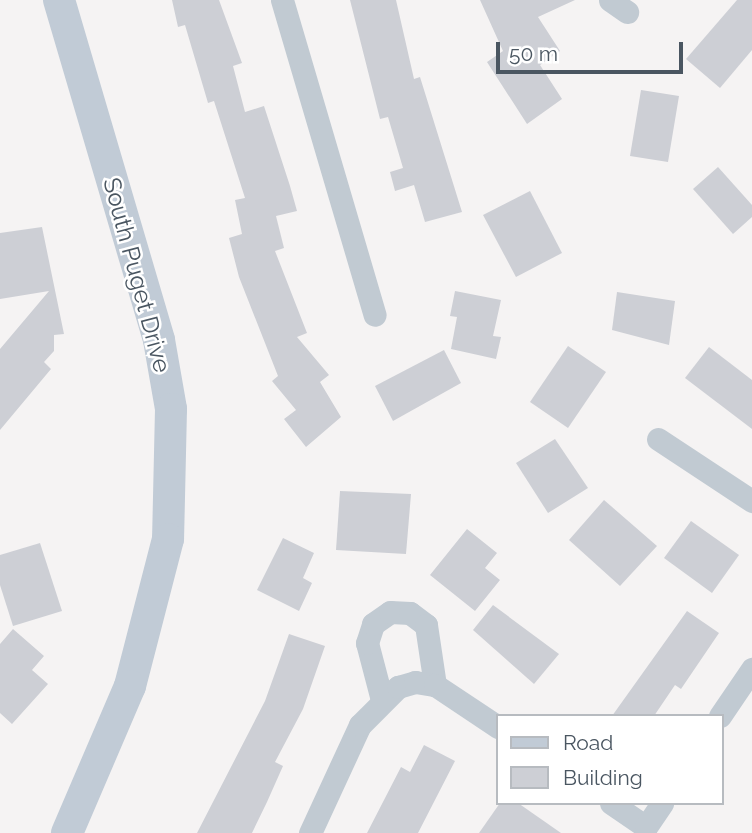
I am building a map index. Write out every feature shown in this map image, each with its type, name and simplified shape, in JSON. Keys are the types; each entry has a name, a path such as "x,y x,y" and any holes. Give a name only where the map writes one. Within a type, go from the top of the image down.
{"street":[{"name":"South Puget Drive","path":"59,0 159,340 171,409 168,539 130,686 67,833"},
{"path":"282,0 375,315"},
{"path":"658,439 752,501"},
{"path":"390,694 367,643 373,624 390,612 410,613 426,625 435,685"},
{"path":"721,714 752,669"},
{"path":"310,833 360,725 390,694 415,681 435,685 496,726"},
{"path":"614,805 646,827 661,805"}],"building":[{"path":"172,0 219,0 242,63 233,66 245,112 264,106 290,186 297,211 276,216 284,248 275,251 307,333 297,337 329,375 320,382 341,417 306,447 284,419 296,410 272,381 278,376 239,277 229,238 242,234 235,200 245,198 214,101 208,103 185,25 178,27"},
{"path":"350,0 396,0 414,79 420,77 462,212 425,222 414,185 395,191 390,172 403,168 388,117 380,119"},
{"path":"480,0 575,0 538,17 560,51 540,65 562,99 527,124 487,62 503,51"},
{"path":"737,0 752,0 752,50 720,88 686,59"},
{"path":"641,90 679,96 668,162 630,156"},
{"path":"718,167 752,205 752,217 733,234 693,189"},
{"path":"530,191 562,253 516,277 483,215"},
{"path":"42,227 64,334 54,335 54,351 44,362 51,369 0,430 0,349 49,291 0,299 0,233"},
{"path":"455,291 501,300 493,336 501,337 496,359 451,349 457,317 450,316"},
{"path":"617,292 675,301 669,345 612,330"},
{"path":"568,346 606,372 568,428 530,402"},
{"path":"709,347 752,380 752,429 685,378"},
{"path":"444,350 461,383 393,421 375,386"},
{"path":"555,439 588,488 548,513 516,463"},
{"path":"340,491 411,494 406,554 336,550"},
{"path":"604,500 657,546 620,586 569,540"},
{"path":"691,521 739,555 712,593 664,558"},
{"path":"467,529 497,553 485,568 500,580 475,611 430,575"},
{"path":"283,538 314,553 303,578 312,583 299,611 257,590"},
{"path":"40,543 62,611 13,626 0,585 0,555"},
{"path":"493,605 559,654 534,684 473,630"},
{"path":"687,611 719,633 681,689 675,685 655,714 613,714"},
{"path":"13,629 44,656 32,670 48,684 12,724 0,713 0,644"},
{"path":"289,634 325,646 303,709 275,762 283,766 267,802 252,833 197,833 265,701"},
{"path":"424,745 455,761 418,833 367,833 401,767 410,772"},
{"path":"499,805 521,805 561,833 479,833"}]}
